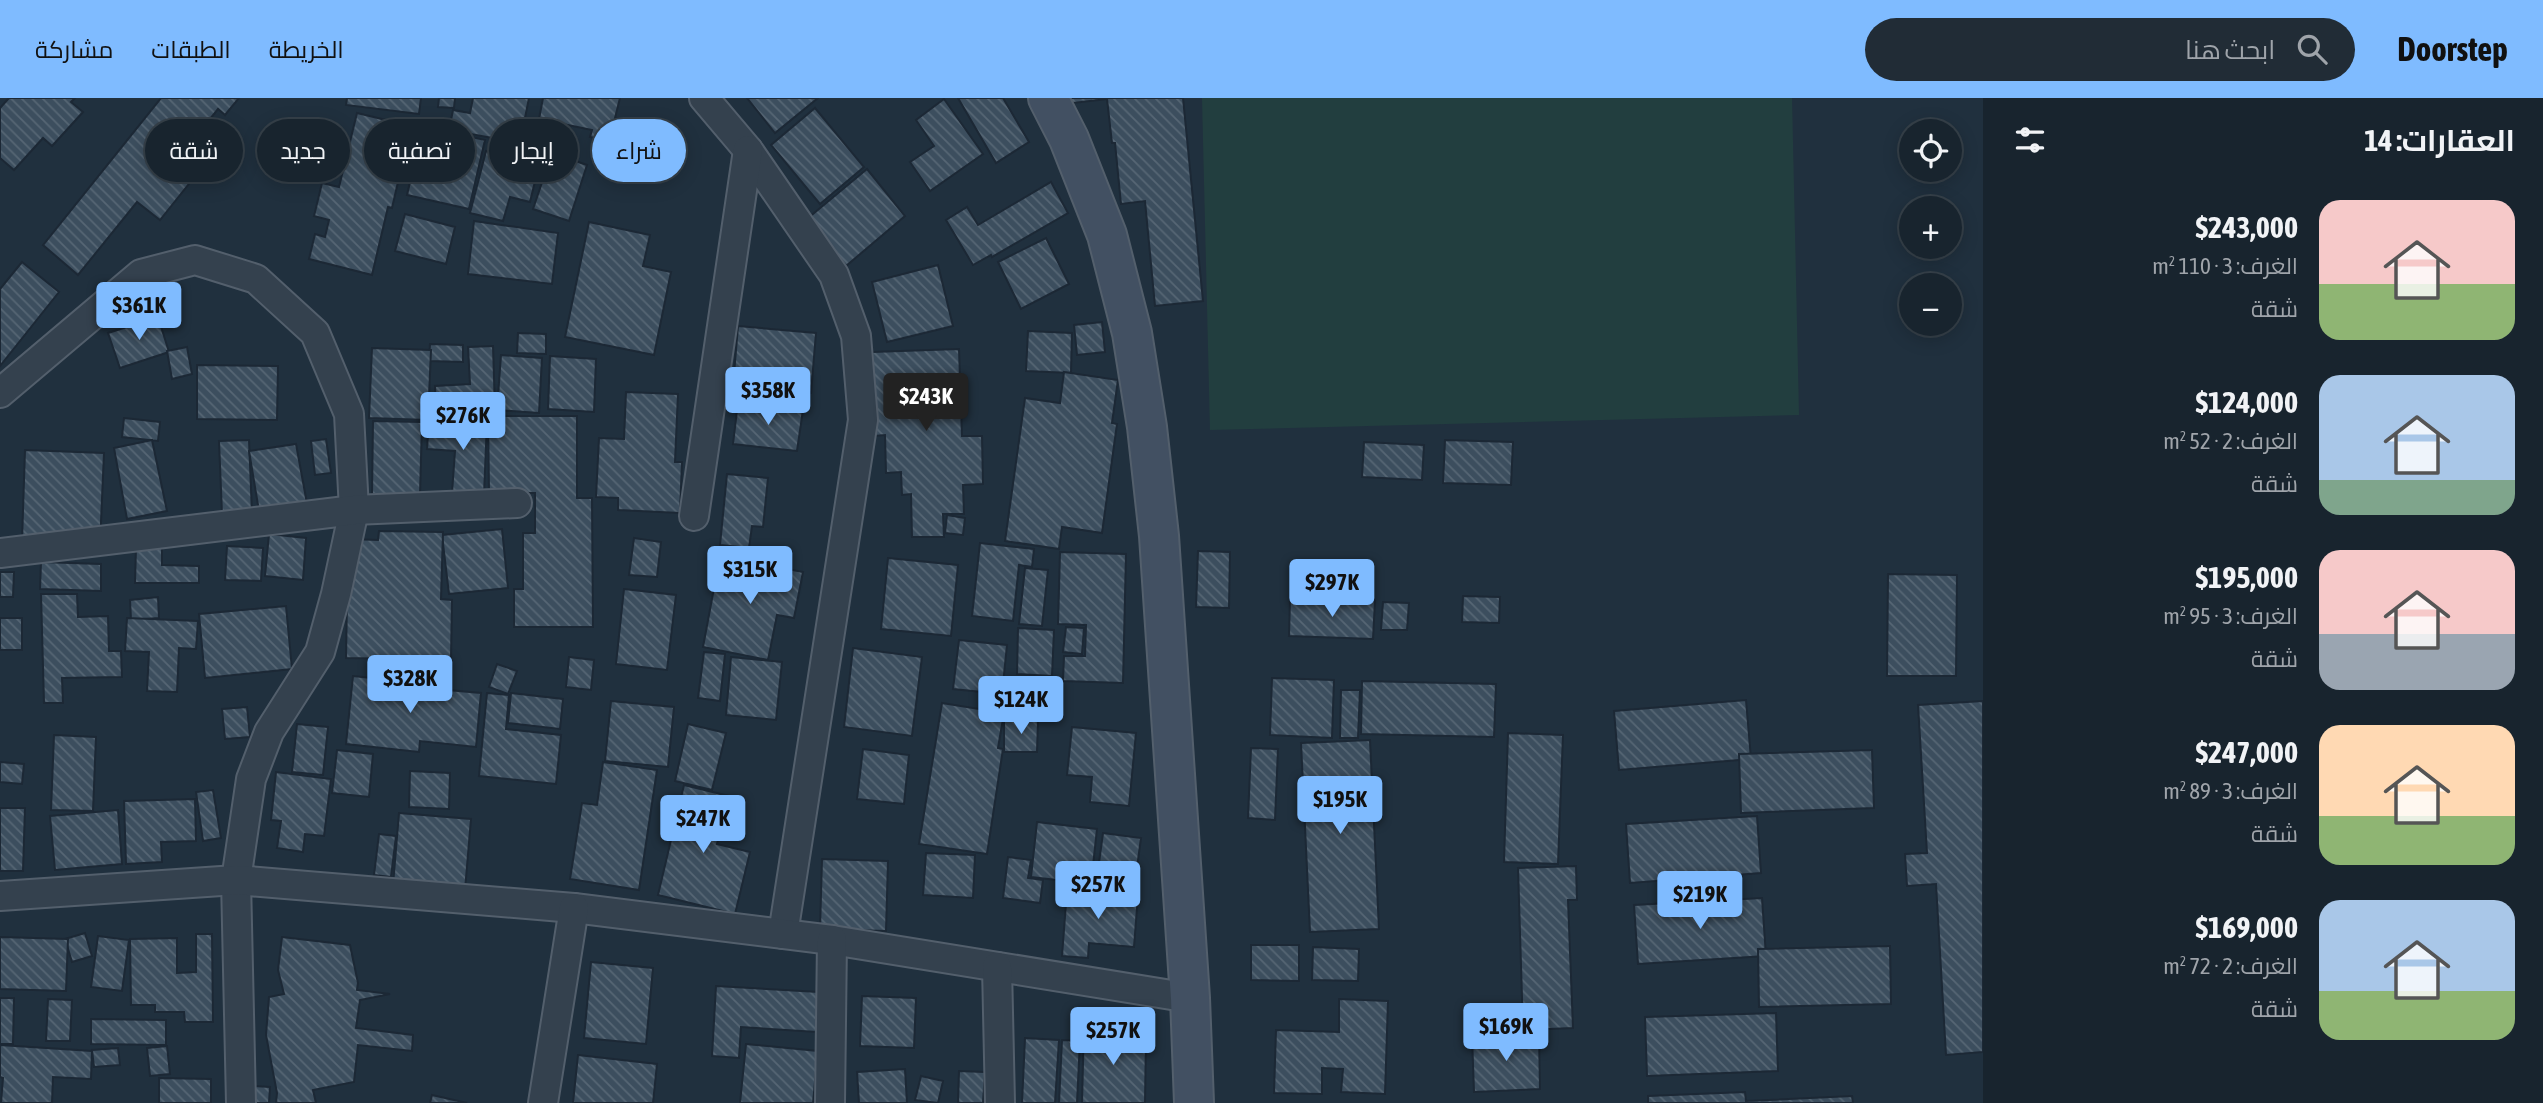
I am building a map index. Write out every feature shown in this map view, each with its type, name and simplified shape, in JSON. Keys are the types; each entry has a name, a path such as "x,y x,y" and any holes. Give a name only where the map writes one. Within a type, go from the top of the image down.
{"main road":[{"path":"1048,98 1069,139 1107,235 1132,333 1147,427 1160,550 1190,998 1194,1103"}],"street":[{"path":"704,98 748,150 834,275 856,336 863,420 783,934"},
{"path":"694,516 748,150"},
{"path":"0,393 141,274 195,260 256,279 315,333 349,414 354,510 336,594 320,652 269,732 251,779 236,880 241,1103"},
{"path":"0,553 354,510 517,503"},
{"path":"0,897 236,880 574,908 832,940 1190,998"},
{"path":"543,1103 574,908"},
{"path":"830,1103 832,940"},
{"path":"997,967 1000,1103"}],"green space":[{"path":"1202,98 1792,98 1799,415 1210,430"}],"building":[{"path":"9,98 75,98 71,102 83,112 52,146 43,138 14,170 0,158 0,108"},
{"path":"161,98 239,98 225,115 218,109 210,119 145,119 145,182 190,182 160,220 137,202 78,275 43,245"},
{"path":"347,98 421,98 419,114 346,105"},
{"path":"439,98 455,98 454,108 438,107"},
{"path":"473,98 529,98 525,119 489,119 489,137 475,135 475,119 451,119 453,110 470,113"},
{"path":"543,98 620,98 615,118 619,119 592,119 592,130 578,127 578,119 539,119"},
{"path":"747,98 818,98 775,133"},
{"path":"958,98 1003,98 1029,142 996,163"},
{"path":"1056,98 1183,98 1203,301 1155,306 1145,201 1121,204 1115,143 1112,143 1107,99 1056,105"},
{"path":"944,99 983,154 930,191 910,162 934,146 916,120"},
{"path":"815,108 864,167 820,204 771,145"},
{"path":"357,113 382,119 364,119 364,182 398,182 392,208 388,207 372,275 309,259 315,234 325,237 329,220 314,216 322,183 339,187 340,182 350,182 350,142"},
{"path":"475,138 485,140 469,209 407,195 410,182 475,182"},
{"path":"486,151 489,152 489,182 535,182 530,202 510,197 503,221 470,213"},
{"path":"578,162 587,165 569,221 533,209 542,182 578,182"},
{"path":"867,169 905,216 846,266 807,219"},
{"path":"1051,182 1068,213 992,257 991,255 973,265 946,220 967,207 978,225"},
{"path":"405,214 455,227 446,264 395,251"},
{"path":"474,221 558,233 552,284 468,274"},
{"path":"589,222 650,235 643,266 671,272 654,355 565,337"},
{"path":"1046,238 1069,284 1021,309 998,262"},
{"path":"22,262 59,292 0,366 0,289"},
{"path":"938,265 953,326 887,342 872,282"},
{"path":"158,317 169,352 120,368 108,333"},
{"path":"1102,322 1105,352 1077,355 1074,325"},
{"path":"738,326 816,333 811,393 733,386"},
{"path":"1028,331 1072,333 1071,373 1026,371"},
{"path":"518,333 546,334 546,354 517,353"},
{"path":"430,344 463,345 463,362 429,361"},
{"path":"493,346 495,409 436,412 435,386 470,384 468,347"},
{"path":"187,347 192,374 172,379 167,351"},
{"path":"372,348 431,350 428,420 369,418"},
{"path":"959,349 962,436 982,436 983,484 963,485 964,514 943,514 944,537 912,537 911,494 902,495 901,472 886,473 885,435 874,436 872,352"},
{"path":"501,355 542,358 539,413 497,410"},
{"path":"550,356 596,359 594,412 548,409"},
{"path":"197,365 278,366 277,420 197,419"},
{"path":"1064,372 1118,380 1112,423 1117,424 1102,533 1062,527 1059,549 1005,541 1025,398 1060,403"},
{"path":"626,392 678,394 675,462 682,462 680,513 618,510 618,498 596,497 599,438 624,439"},
{"path":"738,402 803,410 797,451 733,444"},
{"path":"488,416 577,416 577,498 592,498 593,627 514,627 514,589 523,589 523,533 535,533 535,493 489,493"},
{"path":"124,418 160,422 158,441 122,437"},
{"path":"429,420 487,422 484,495 452,493 455,451 427,449"},
{"path":"373,421 422,422 420,495 372,494"},
{"path":"326,439 331,473 315,475 311,441"},
{"path":"152,440 167,511 127,519 114,448"},
{"path":"249,440 252,513 222,514 219,441"},
{"path":"1445,440 1513,442 1511,485 1443,483"},
{"path":"1364,442 1424,445 1422,480 1362,477"},
{"path":"296,444 308,509 260,517 249,451"},
{"path":"25,450 104,453 100,545 22,541"},
{"path":"727,474 768,478 763,527 752,526 749,548 720,545"},
{"path":"947,515 965,518 963,535 945,533"},
{"path":"502,529 508,588 449,594 442,535"},
{"path":"379,531 443,532 441,599 452,600 451,660 346,658 348,539 378,540"},
{"path":"269,534 306,538 303,580 265,576"},
{"path":"634,538 661,542 657,577 629,575"},
{"path":"980,543 1034,549 1032,567 1019,565 1013,621 972,616"},
{"path":"227,546 263,548 261,581 225,580"},
{"path":"136,547 162,547 162,565 199,566 199,583 135,583"},
{"path":"1198,551 1230,552 1229,608 1196,607"},
{"path":"1060,552 1126,554 1123,683 1063,681 1064,656 1085,656 1086,625 1058,624"},
{"path":"720,556 803,572 794,618 777,615 768,660 703,647"},
{"path":"888,558 958,565 951,636 881,629"},
{"path":"41,562 101,564 101,591 40,589"},
{"path":"1025,568 1048,570 1042,626 1019,624"},
{"path":"0,572 14,572 13,597 0,597"},
{"path":"1888,574 1957,575 1956,676 1887,676"},
{"path":"624,589 676,595 667,670 616,664"},
{"path":"41,594 77,594 78,617 108,616 109,651 121,651 122,677 62,678 63,703 44,703"},
{"path":"1463,596 1500,597 1499,623 1462,622"},
{"path":"158,597 159,618 131,620 130,600"},
{"path":"1290,599 1375,601 1373,639 1289,636"},
{"path":"1383,602 1409,603 1407,630 1381,630"},
{"path":"286,606 292,669 205,678 199,614"},
{"path":"0,618 22,618 22,650 0,650"},
{"path":"127,618 198,621 196,649 179,648 177,692 147,691 149,652 125,651"},
{"path":"1066,627 1084,628 1082,654 1063,652"},
{"path":"1018,628 1054,630 1052,676 1017,674"},
{"path":"959,640 1007,645 1002,694 953,689"},
{"path":"853,648 922,657 912,736 844,727"},
{"path":"704,652 725,654 720,701 698,698"},
{"path":"569,657 594,660 591,690 566,687"},
{"path":"731,657 782,662 776,720 726,715"},
{"path":"497,664 517,671 508,694 489,687"},
{"path":"353,676 437,685 437,689 481,693 476,747 420,741 419,752 346,744"},
{"path":"1272,678 1334,680 1332,738 1270,735"},
{"path":"1362,681 1496,684 1494,737 1361,734"},
{"path":"1341,690 1360,690 1358,738 1340,738"},
{"path":"487,693 509,695 506,729 561,735 556,784 479,776"},
{"path":"511,693 563,699 560,729 508,723"},
{"path":"1746,700 1751,759 1619,770 1614,711"},
{"path":"611,701 674,707 668,767 605,761"},
{"path":"1983,701 1983,1052 1946,1055 1936,884 1907,886 1905,854 1927,853 1918,705"},
{"path":"942,703 1004,713 998,748 1003,749 987,854 919,844"},
{"path":"247,707 250,737 225,739 222,709"},
{"path":"1004,720 1038,721 1037,752 1004,752"},
{"path":"297,724 328,727 323,775 292,772"},
{"path":"688,724 726,733 712,790 675,781"},
{"path":"1072,727 1136,733 1129,806 1090,802 1092,777 1067,775"},
{"path":"1508,733 1563,735 1558,864 1504,862"},
{"path":"54,735 96,737 93,811 51,810"},
{"path":"1370,740 1379,929 1310,932 1301,743"},
{"path":"1251,748 1278,749 1275,820 1248,818"},
{"path":"863,749 909,755 904,804 857,799"},
{"path":"337,750 373,754 369,797 332,793"},
{"path":"1872,750 1874,808 1741,813 1739,754"},
{"path":"0,762 24,764 22,784 0,782"},
{"path":"603,762 657,770 639,890 570,879 582,803 597,805"},
{"path":"410,771 450,773 449,809 409,807"},
{"path":"276,772 331,779 324,836 305,834 303,852 277,848 281,821 271,820"},
{"path":"684,785 729,796 717,844 750,852 735,914 658,895"},
{"path":"213,790 221,838 203,841 196,792"},
{"path":"195,799 196,841 161,842 162,862 126,864 124,801"},
{"path":"0,808 25,808 23,871 0,871"},
{"path":"118,810 122,864 55,870 50,816"},
{"path":"399,813 471,819 465,890 393,885"},
{"path":"1757,816 1761,873 1630,883 1626,824"},
{"path":"1037,822 1097,829 1091,884 1031,877"},
{"path":"1103,833 1141,838 1134,890 1096,885"},
{"path":"379,834 396,836 391,877 374,875"},
{"path":"926,853 975,855 973,898 923,895"},
{"path":"1008,857 1031,860 1028,878 1043,880 1040,903 1003,898"},
{"path":"822,859 888,861 886,931 820,929"},
{"path":"1576,866 1577,900 1568,900 1573,1028 1523,1030 1518,868"},
{"path":"1067,890 1138,895 1134,947 1089,943 1088,958 1062,956"},
{"path":"1762,898 1766,956 1638,964 1634,905"},
{"path":"85,933 92,956 72,962 65,939"},
{"path":"196,934 212,934 213,1022 185,1022 184,1012 155,1012 155,1005 131,1005 130,939 177,938 177,973 196,972"},
{"path":"98,936 129,940 122,991 91,987"},
{"path":"0,937 68,939 66,991 0,989"},
{"path":"282,937 350,945 357,990 390,994 360,1000 356,1028 413,1035 412,1051 358,1045 354,1082 313,1090 316,1103 276,1103 277,1093 266,1035 269,997 284,994 278,970"},
{"path":"1251,945 1299,945 1299,981 1251,980"},
{"path":"1890,946 1891,1004 1759,1007 1758,949"},
{"path":"1313,947 1359,949 1358,981 1312,980"},
{"path":"591,962 653,968 646,1044 584,1038"},
{"path":"716,986 819,992 817,1032 741,1027 739,1058 712,1056"},
{"path":"862,996 916,998 914,1048 860,1046"},
{"path":"0,998 14,998 13,1044 0,1044"},
{"path":"48,999 72,1000 70,1041 46,1041"},
{"path":"1339,999 1388,1001 1385,1094 1341,1092 1343,1069 1322,1068 1322,1094 1274,1093 1276,1030 1339,1032"},
{"path":"1776,1013 1778,1071 1647,1076 1645,1017"},
{"path":"91,1019 166,1020 166,1045 91,1044"},
{"path":"1084,1023 1112,1023 1112,1038 1146,1038 1145,1103 1082,1103"},
{"path":"1539,1034 1540,1089 1474,1092 1472,1036"},
{"path":"1025,1038 1059,1040 1055,1103 1022,1103"},
{"path":"1062,1040 1080,1041 1077,1103 1059,1103"},
{"path":"746,1044 818,1051 813,1103 740,1103"},
{"path":"0,1045 92,1051 91,1079 53,1077 52,1103 1,1103 3,1078 0,1077"},
{"path":"167,1046 170,1074 150,1076 147,1048"},
{"path":"118,1048 120,1065 94,1067 92,1050"},
{"path":"578,1055 657,1064 653,1103 573,1103"},
{"path":"905,1069 907,1103 859,1103 857,1072"},
{"path":"959,1071 985,1072 983,1103 958,1103"},
{"path":"921,1076 943,1081 938,1103 915,1100"},
{"path":"159,1078 211,1079 211,1103 159,1103"},
{"path":"238,1085 270,1087 269,1103 237,1103"},
{"path":"1745,1092 1746,1101 1852,1096 1853,1103 1648,1103 1648,1096"},
{"path":"432,1095 467,1103 430,1103"}]}
